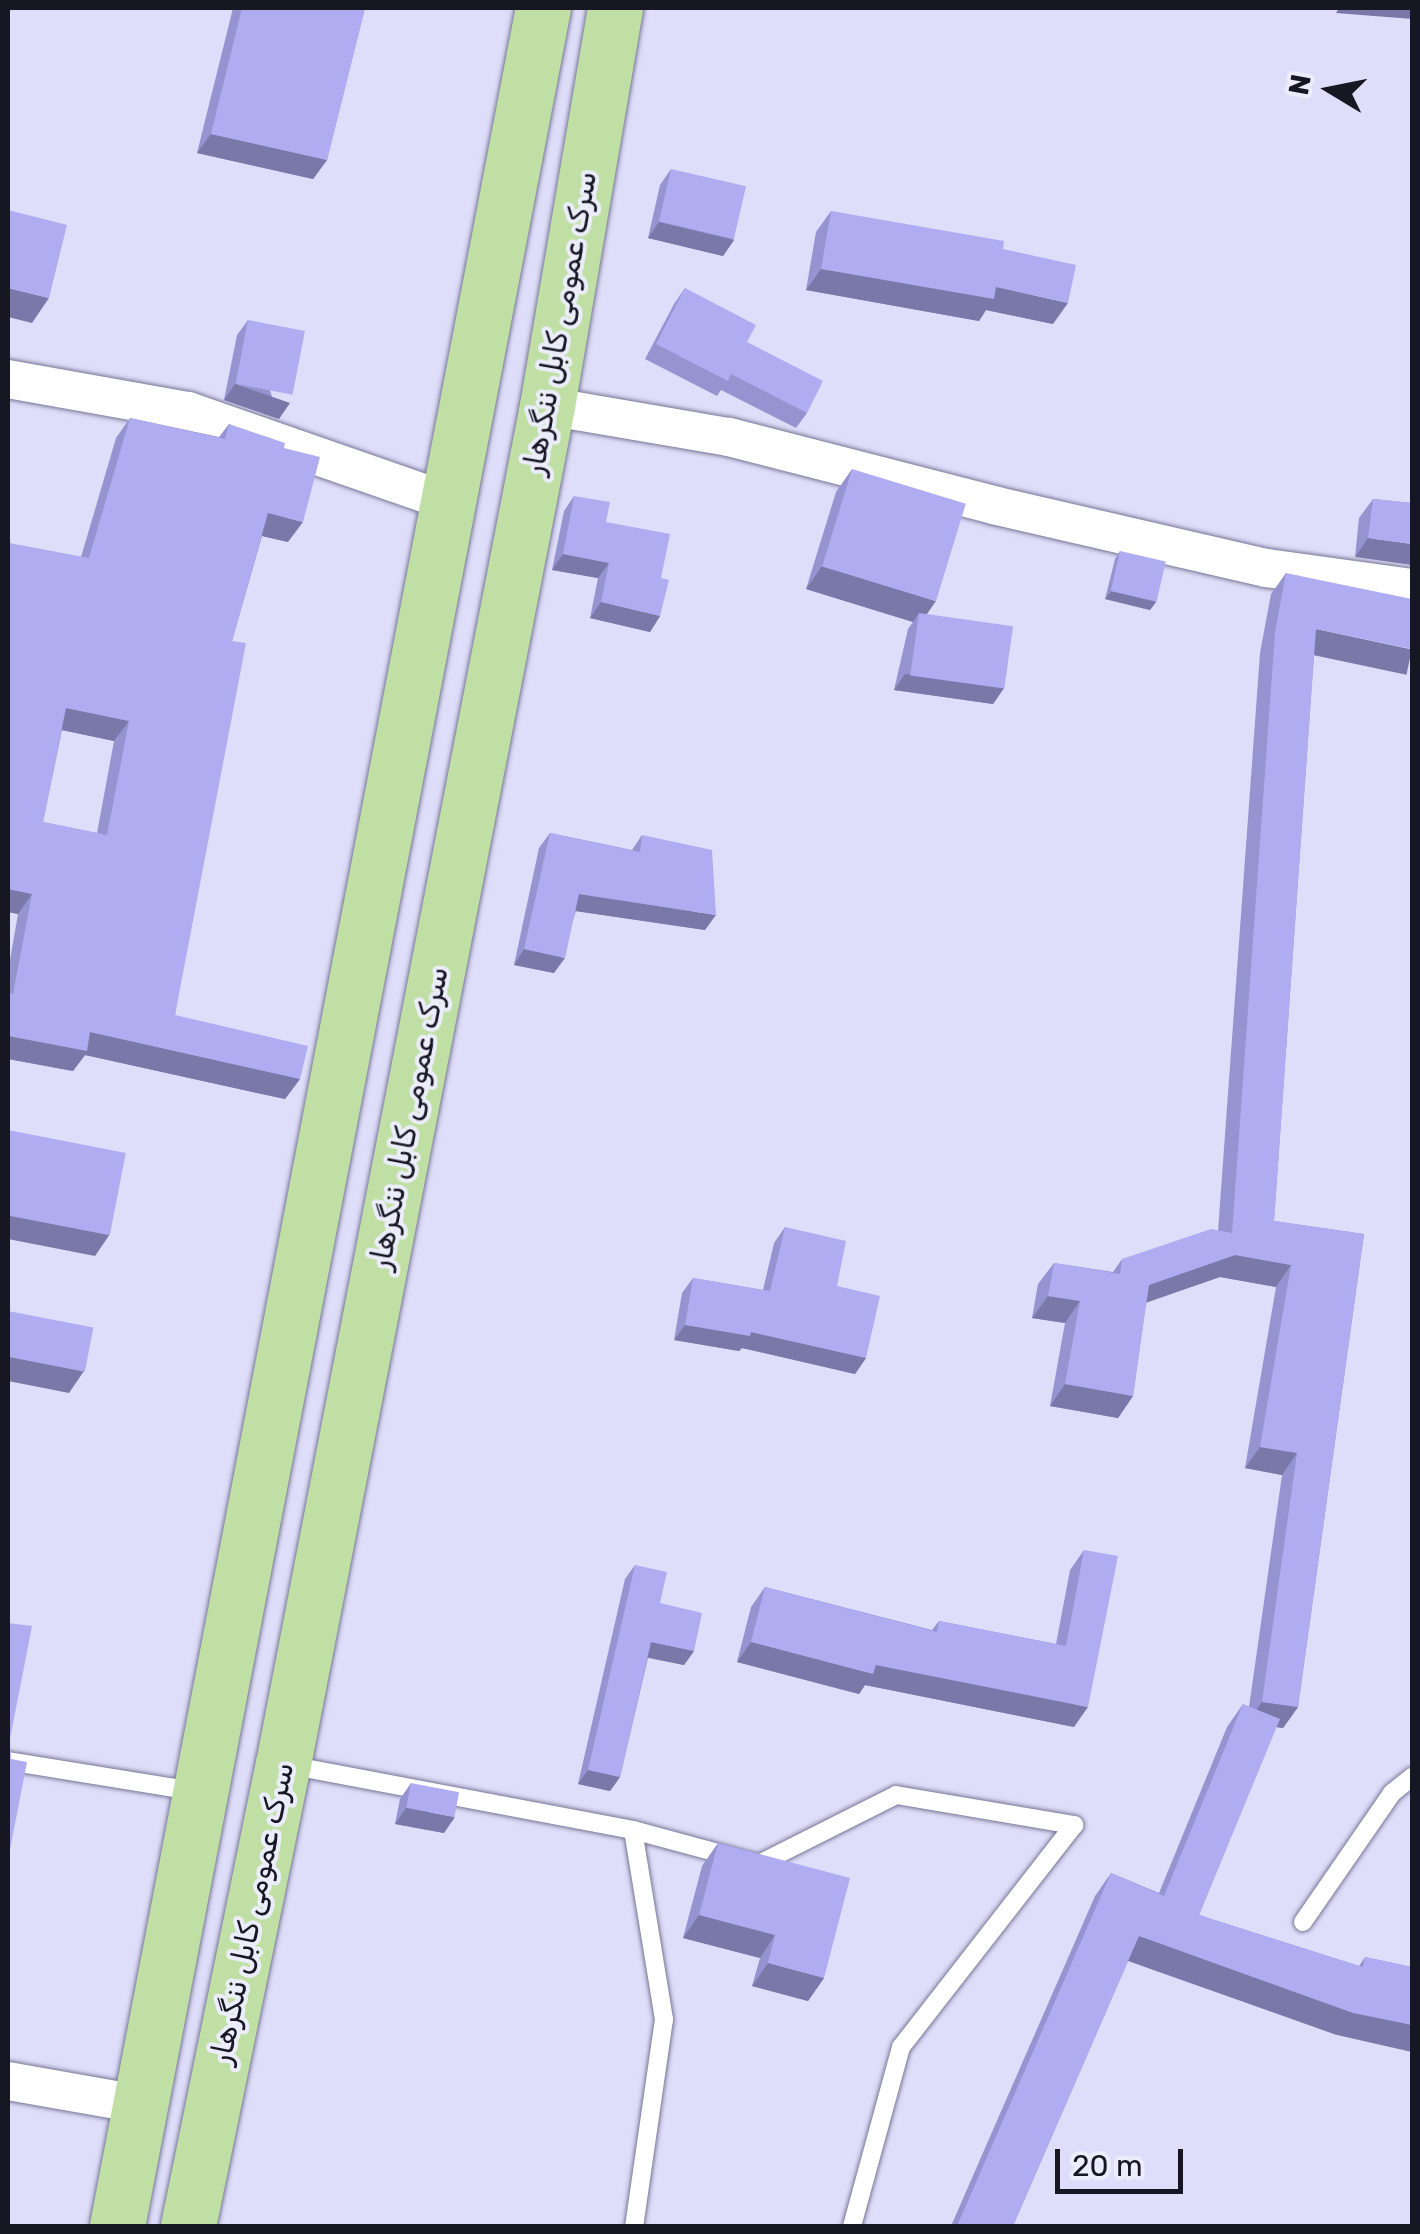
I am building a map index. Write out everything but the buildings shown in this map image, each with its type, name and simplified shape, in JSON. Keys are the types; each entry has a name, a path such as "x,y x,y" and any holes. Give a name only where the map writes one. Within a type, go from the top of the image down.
{"highway":[{"path":"117,2226 543,8"},
{"name":"سرک عمومی کابل ننگرهار","path":"188,2226 283,1764 547,406 614,8"},
{"path":"264,1465 339,1478"}],"street":[{"path":"8,379 188,410 446,501"},
{"path":"547,406 729,437 993,505 1266,568 1412,588"},
{"path":"8,2081 139,2104"}],"lane":[{"path":"8,1761 203,1793"},
{"path":"283,1764 634,1830 759,1864 896,1795 1074,1824 901,2047 852,2226"},
{"path":"1303,1922 1392,1793 1412,1778"},
{"path":"634,1830 664,2019 634,2226"}]}
